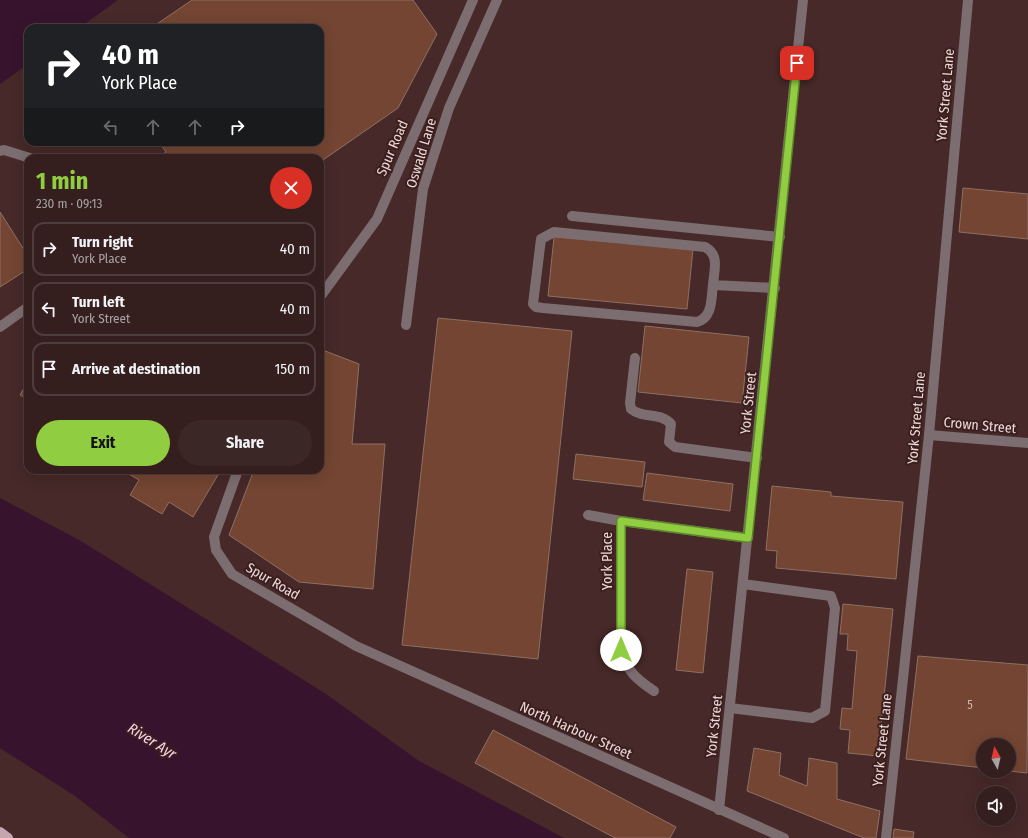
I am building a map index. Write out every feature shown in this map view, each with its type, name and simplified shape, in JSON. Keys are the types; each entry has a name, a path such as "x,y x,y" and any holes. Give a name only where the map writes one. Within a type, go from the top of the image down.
{"main road":[{"path":"0,832 8,838"}],"street":[{"name":"Spur Road","path":"324,292 377,219 473,0"},
{"name":"Oswald Lane","path":"406,325 423,189 449,108 497,0"},
{"name":"York Street","path":"720,810 775,288 803,0"},
{"name":"York Street Lane","path":"886,838 929,435 968,0"},
{"path":"0,151 4,150 24,156"},
{"path":"572,216 780,237"},
{"path":"554,232 705,247 712,251 715,257 713,285 709,314 704,320 697,322 543,308 536,307 533,304 541,239 554,232"},
{"path":"713,285 775,288"},
{"path":"0,327 24,310"},
{"path":"635,358 630,403 631,409 640,415 668,420 671,424 669,442 672,445 675,447 757,458"},
{"name":"Crown Street","path":"929,435 1028,444"},
{"name":"Spur Road","path":"237,474 214,537 216,550 232,574 356,646"},
{"path":"588,516 621,521"},
{"name":"York Place","path":"654,691 638,680 629,669 625,664 621,650 621,521 748,538"},
{"path":"730,708 812,718 825,711 835,608 830,596 743,584"},
{"name":"North Harbour Street","path":"356,646 784,838"}],"water":[{"path":"0,0 118,0 85,24 24,24 24,67 0,84"},
{"name":"River Ayr","path":"0,498 81,541 326,694 419,761 564,838 129,838 75,796 0,748"}],"building":[{"path":"192,0 413,0 437,34 398,108 324,159 324,154 163,154 166,152 162,146 324,146 324,24 157,24"},
{"path":"963,188 1028,194 1028,239 959,232"},
{"path":"0,212 24,250 24,272 0,287"},
{"path":"554,237 693,249 687,309 548,296"},
{"path":"438,318 572,331 538,659 402,645"},
{"path":"645,326 749,337 742,403 638,392"},
{"path":"324,351 359,364 352,444 385,444 373,589 299,582 229,535 252,474 324,474"},
{"path":"24,388 24,397 20,395"},
{"path":"576,454 645,462 642,487 573,479"},
{"path":"647,473 733,484 730,511 643,500"},
{"path":"129,474 219,474 193,517 169,502 162,514 130,495 139,480"},
{"path":"772,486 831,492 831,496 903,502 896,579 776,568 777,551 766,550"},
{"path":"687,569 713,572 703,673 676,670"},
{"path":"843,604 893,609 878,756 848,753 850,730 840,729 842,708 852,709 857,651 847,650 848,634 840,634"},
{"path":"918,656 1028,665 1027,773 1016,772 1016,738 976,738 976,767 906,759"},
{"path":"493,730 676,827 670,838 615,838 475,763"},
{"path":"754,748 781,753 779,775 807,786 809,758 837,763 837,799 880,811 876,838 864,838 747,791"},
{"path":"894,829 914,832 913,838 893,838"}],"route":[{"path":"621,650 621,521 748,538 797,63"}]}
